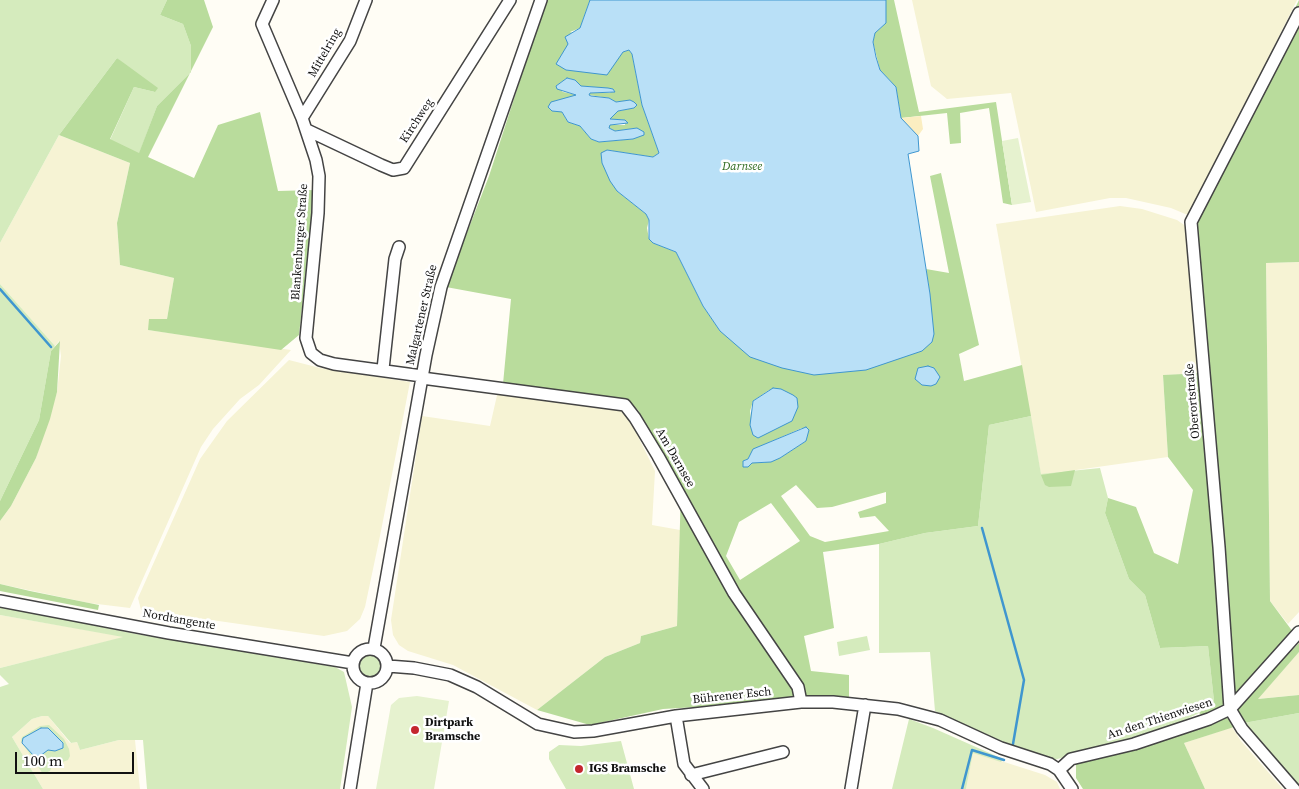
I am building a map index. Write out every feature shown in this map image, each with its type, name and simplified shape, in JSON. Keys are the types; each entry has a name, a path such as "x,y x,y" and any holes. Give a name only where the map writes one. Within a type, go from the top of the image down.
{"street":[{"name":"Blankenburger Straße","path":"273,0 262,24 307,130 319,176 318,213 306,338 311,353 320,360 334,364 383,369 422,377"},
{"name":"Mittelring","path":"302,118 350,40 366,0"},
{"name":"Kirchweg","path":"307,130 393,170 404,168 510,0"},
{"name":"Malgartener Straße","path":"374,648 422,377 441,287 541,0"},
{"name":"Oberortstraße","path":"1294,789 1242,729 1230,709 1218,537 1191,222 1299,13"},
{"path":"383,369 395,259 399,247"},
{"name":"Am Darnsee","path":"422,377 625,405 636,418 734,593 798,687 801,702"},
{"name":"Nordtangente","path":"0,601 189,636 353,662"},
{"name":"An den Thienwiesen","path":"1059,770 1072,759 1134,744 1209,719 1230,709 1299,632"},
{"path":"374,648 384,654 388,666 382,679 367,683 356,676 353,662 358,653 374,648"},
{"name":"Bührener Esch","path":"388,666 414,668 450,675 477,687 524,718 556,729 574,732 593,731 676,716 801,702 833,702 919,713 940,720 1001,748 1042,761 1059,770"},
{"path":"350,789 367,683"},
{"path":"851,789 865,706"},
{"path":"676,716 684,764 703,789"},
{"path":"691,775 783,752"},
{"path":"1059,770 1072,789"}],"shaded area":[{"path":"912,0 1297,0 1190,216 1171,208 1126,198 1110,198 1036,212 1011,93 947,99 931,86"},
{"path":"59,135 130,163 117,223 120,265 174,278 167,319 148,330 291,350 259,385 240,399 213,429 201,447 130,608 89,603 0,584 0,521 11,506 36,458 57,392 61,356 59,341 55,346 0,284 0,243"},
{"path":"1120,206 1142,209 1177,220 1187,227 1199,374 1163,375 1168,457 1041,475 996,224"},
{"path":"1299,262 1299,612 1288,624 1270,601 1266,263"},
{"path":"289,360 320,368 410,382 380,536 365,607 360,619 347,631 324,636 141,610 138,598 200,459 227,421"},
{"path":"498,391 610,407 627,414 655,471 652,525 680,530 677,626 641,636 640,643 605,657 537,710 453,665 408,651 399,645 393,635 391,620 422,416 490,426"},
{"path":"0,615 115,635 125,637 0,668"},
{"path":"1299,652 1299,695 1257,699"},
{"path":"48,716 70,743 77,742 80,750 119,740 135,740 140,789 43,789 12,737 32,719"},
{"path":"1232,727 1241,741 1283,789 1205,789 1184,743"},
{"path":"973,752 1045,775 1057,782 1060,789 966,789"}],"green space":[{"path":"0,0 167,0 160,15 183,24 191,46 191,72 157,106 139,154 110,140 134,87 155,92 117,58 59,135 0,243"},
{"path":"167,0 204,0 213,27 191,71 191,46 183,24 160,15"},
{"path":"546,0 590,0 580,28 570,32 623,52 629,50 632,54 642,105 659,153 653,157 607,150 617,191 646,214 649,220 647,228 649,239 653,243 676,252 703,306 720,331 930,294 926,269 949,273 930,176 941,173 979,345 959,354 964,381 1022,365 1031,416 989,425 978,526 925,533 879,544 823,552 834,628 804,636 811,671 849,675 849,698 663,709 590,725 537,710 605,657 640,643 641,636 677,626 681,488 638,410 629,403 503,384 511,299 446,287 489,176","holes":["567,78 575,80 581,86 613,89 610,93 590,93 589,95 609,98 616,102 625,101 634,108 618,111 610,117 610,119 625,120 625,125 609,125 609,128 615,131 637,128 633,139 599,142 591,139 580,126 568,122 562,112 577,95 563,92 556,86","769,390 758,438 753,434 750,411 753,401","802,428 806,441 780,458 762,463 743,461 748,459 754,449","796,485 817,508 832,507 886,492 886,503 858,512 860,518 875,516 889,531 825,542 810,536 781,496","771,503 800,541 740,580 726,556 739,522"]},
{"path":"886,0 894,0 919,112 996,102 1012,205 1003,203 989,108 960,113 961,143 950,144 947,113 901,118 896,87 880,70 873,42 875,33 886,23"},
{"path":"1299,0 1299,262 1266,263 1270,601 1293,632 1232,700 1223,707 1203,716 1199,713 1214,701 1208,646 1160,648 1145,595 1129,579 1105,513 1108,498 1136,507 1154,553 1178,564 1193,490 1168,457 1163,375 1203,373 1191,222"},
{"path":"117,58 158,88 155,92 134,87 110,139 139,153 157,106 190,73 148,157 194,178 218,125 260,112 278,191 315,190 299,335 281,350 148,330 149,319 167,319 174,278 120,265 117,223 130,163 59,135"},
{"path":"1018,138 1031,202 1012,205 1002,141"},
{"path":"0,284 55,346 51,351 39,420 0,501"},
{"path":"60,341 57,392 50,419 36,458 11,506 0,521 0,501 39,420 51,351"},
{"path":"1031,416 1041,474 1100,468 1108,498 1105,513 1129,579 1145,595 1160,648 1208,646 1214,701 1199,713 1173,726 1054,760 1008,744 935,711 930,652 879,653 879,544 925,533 978,526 989,425"},
{"path":"1075,470 1071,486 1049,487 1045,485 1041,475"},
{"path":"0,584 99,605 98,610 0,591"},
{"path":"0,606 136,634 335,667 344,672 352,707 340,789 147,789 143,740 119,740 80,750 77,742 71,743 48,716 42,716 32,719 12,737 43,789 0,789 0,687 9,684 0,675 0,668 123,637 0,615"},
{"path":"867,636 870,650 839,656 837,642"},
{"path":"1299,643 1299,652 1258,699 1299,695 1299,713 1244,723 1238,709 1240,702"},
{"path":"365,654 375,654 382,661 382,671 375,678 365,678 358,671 358,661"},
{"name":"Dirtpark Bramsche","path":"417,696 449,701 434,789 376,789 391,705 399,698"},
{"path":"1299,713 1299,785 1244,723"},
{"path":"1226,716 1234,727 1184,743 1205,789 1083,789 1076,778 1076,763 1180,735"},
{"path":"909,719 1003,759 1001,762 973,753 966,789 892,789"},
{"path":"49,725 64,739 70,756 68,760 52,766 50,771 43,774 21,741 22,737 40,726"},
{"name":"IGS Bramsche","path":"621,741 634,789 566,789 549,759 549,752 559,745 581,746"}],"sand":[{"path":"921,116 923,129 918,136 919,151 901,118"}],"water":[{"name":"Darnsee","path":"590,0 886,0 886,23 875,33 873,42 880,70 896,87 901,118 918,136 919,151 908,154 930,294 934,334 932,342 922,351 866,370 814,375 782,368 750,357 720,331 703,306 676,252 653,243 649,239 649,220 646,214 617,191 602,163 601,153 607,150 653,157 659,153 642,105 632,54 629,50 623,52 607,75 566,70 556,64 568,44 565,37 580,28"},
{"path":"567,78 575,80 581,86 608,88 613,89 615,92 590,93 589,95 591,96 609,98 616,102 630,100 634,102 637,105 634,108 618,111 610,119 625,120 628,123 610,125 609,128 615,131 637,128 644,132 644,135 633,139 599,142 591,139 580,126 568,122 562,112 552,111 548,107 551,102 576,95 557,89 556,86"},
{"path":"928,366 934,368 940,377 936,384 931,386 922,385 915,379 918,368"},
{"path":"773,388 781,389 797,398 798,407 792,421 758,438 753,435 750,425 753,401"},
{"path":"806,427 809,430 806,441 780,458 771,462 752,463 748,467 743,467 743,461 748,459 753,449"},
{"path":"41,728 48,728 63,743 63,748 55,751 48,750 40,756 33,755 22,743 23,738"}],"waterway":[{"path":"0,289 51,347"},
{"path":"982,528 1024,680 1013,744"},
{"path":"962,789 972,750 1004,760"}],"place":[{"name":"Dirtpark Bramsche","path":"415,730"},
{"name":"IGS Bramsche","path":"579,769"}]}
